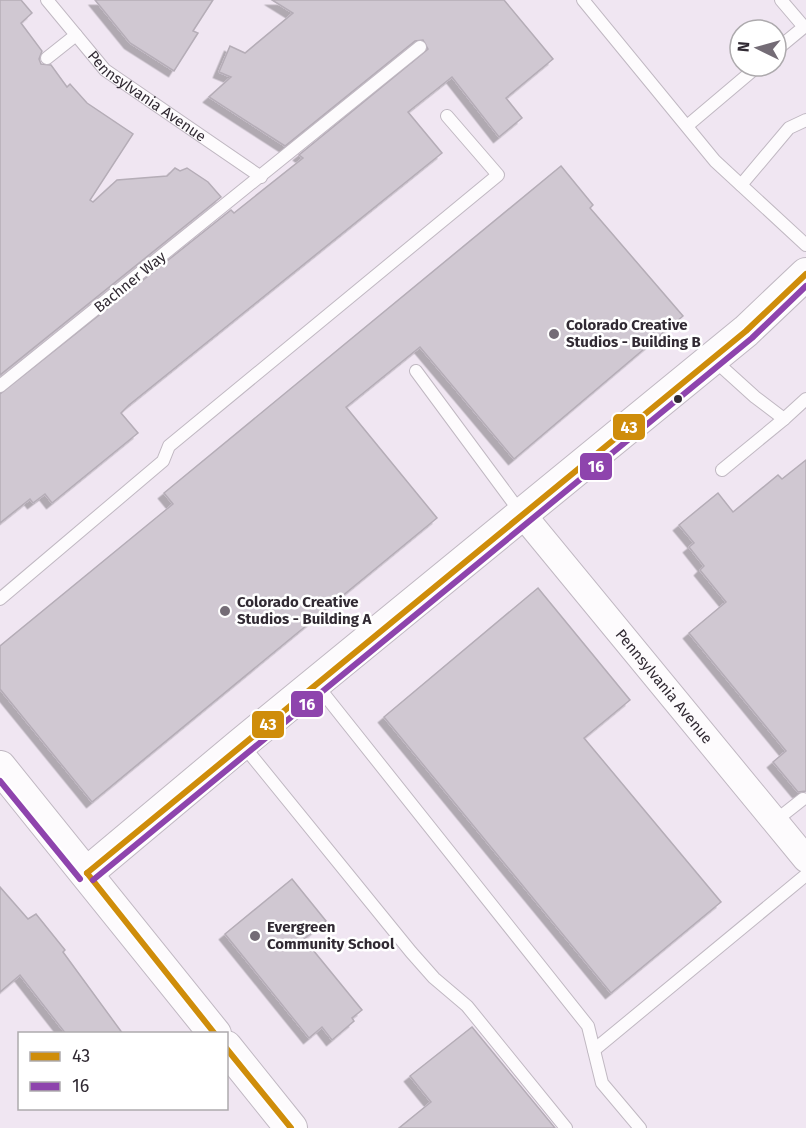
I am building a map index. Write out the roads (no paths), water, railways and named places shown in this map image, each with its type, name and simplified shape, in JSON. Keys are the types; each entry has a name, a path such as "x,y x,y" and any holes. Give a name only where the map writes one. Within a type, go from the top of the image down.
{"street":[{"path":"87,873 315,683 746,331 806,274"},
{"name":"Pennsylvania Avenue","path":"523,515 806,859"},
{"path":"0,766 214,1032"},
{"path":"228,1050 290,1128"}],"lane":[{"name":"Pennsylvania Avenue","path":"47,0 105,70 261,177"},
{"path":"583,0 715,161 806,245"},
{"path":"781,0 804,27 788,40"},
{"path":"47,58 76,35"},
{"name":"Bachner Way","path":"0,386 420,47"},
{"path":"687,126 744,78"},
{"path":"0,599 163,460 169,446 498,175 447,116"},
{"path":"741,185 789,128 806,120"},
{"path":"712,358 755,397 784,419"},
{"path":"416,371 523,515"},
{"path":"722,470 806,399"},
{"path":"315,683 588,1026 602,1083 640,1128"},
{"path":"241,744 411,951 434,978 467,1006 566,1128"},
{"path":"775,821 803,799"},
{"path":"594,1050 806,875"}],"place":[{"name":"Colorado Creative Studios - Building B","path":"554,334"},
{"name":"Colorado Creative Studios - Building A","path":"225,611"},
{"name":"Evergreen Community School","path":"255,936"}]}
